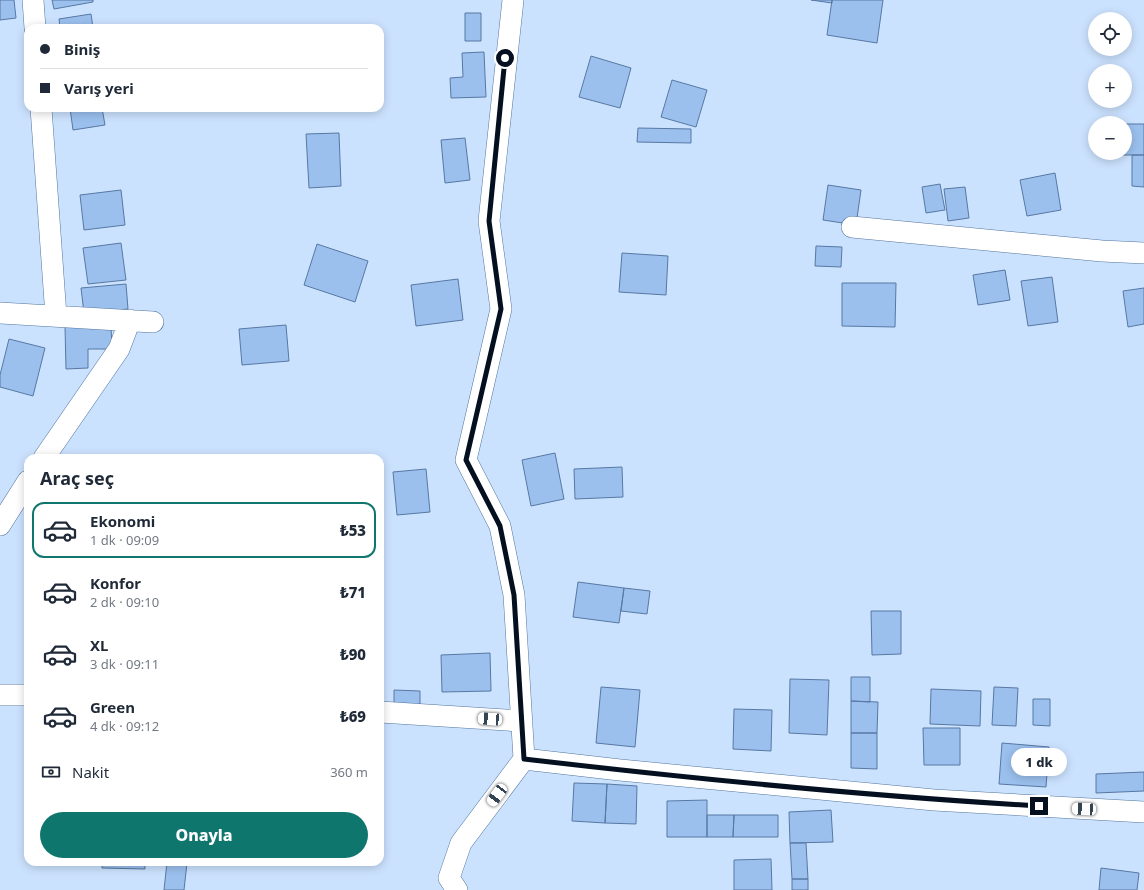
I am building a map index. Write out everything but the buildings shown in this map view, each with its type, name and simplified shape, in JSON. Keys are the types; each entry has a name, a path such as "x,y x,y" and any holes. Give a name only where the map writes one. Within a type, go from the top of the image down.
{"street":[{"path":"33,0 35,24"},
{"path":"457,890 449,878 461,843 524,759 514,595 500,526 466,460 501,309 489,221 512,0"},
{"path":"41,112 56,316"},
{"path":"852,227 1102,251 1144,253"},
{"path":"0,313 153,322"},
{"path":"47,454 119,349 130,320"},
{"path":"0,525 24,487"},
{"path":"0,694 24,695"},
{"path":"384,712 522,721"},
{"path":"524,759 620,770 934,800 1144,812"}],"route":[{"path":"505,58 489,221 501,309 466,460 500,526 514,595 524,759 620,770 934,800 1039,806"}]}
